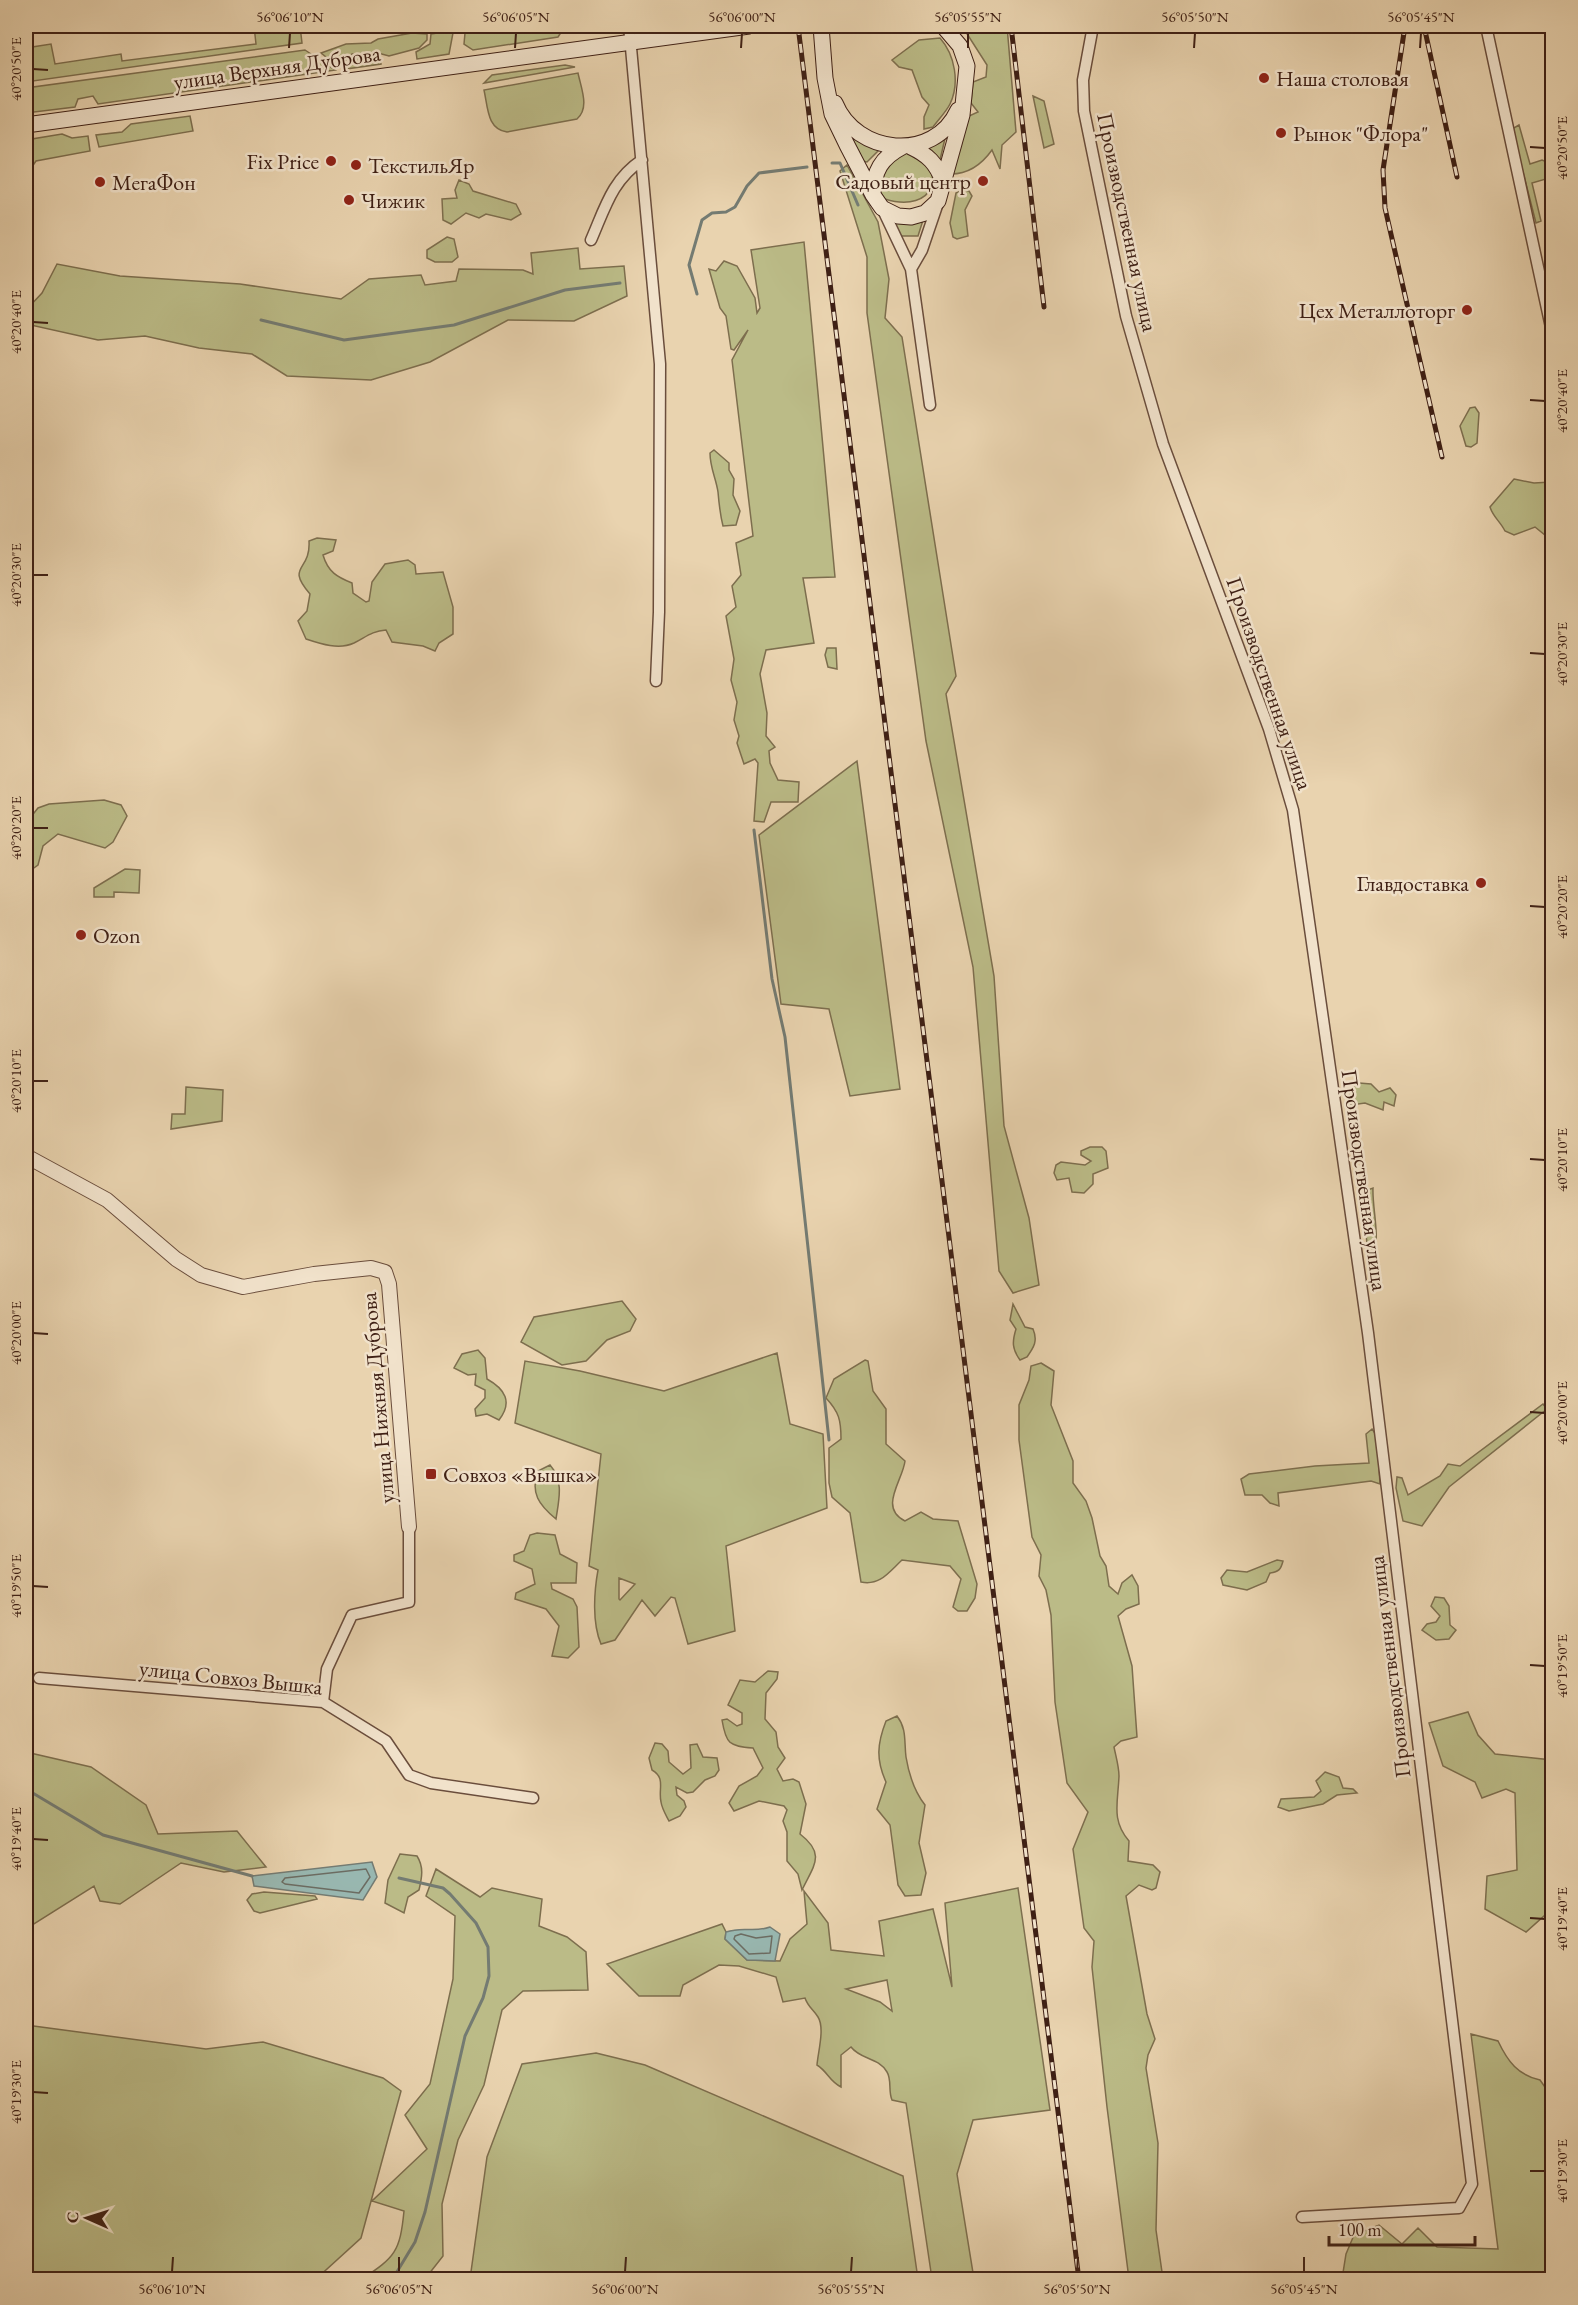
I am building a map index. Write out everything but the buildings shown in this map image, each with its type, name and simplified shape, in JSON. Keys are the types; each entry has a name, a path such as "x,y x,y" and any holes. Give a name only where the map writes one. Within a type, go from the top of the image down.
{"main road":[{"name":"улица Верхняя Дуброва","path":"26,125 630,41 705,28 749,26"},
{"path":"821,26 825,78 832,114 873,195 882,208 898,216 911,217 925,213 938,201 962,115 967,86 967,66 960,46 943,26"},
{"path":"825,78 837,108 852,127 872,141 924,153 936,164 944,181"},
{"path":"873,195 877,167 890,154 906,147 924,144 945,130 957,113 967,86"}],"street":[{"path":"628,26 660,364 659,612 656,681"},
{"name":"Производственная улица","path":"1093,26 1083,80 1084,111 1126,316 1163,444 1269,729 1293,810 1366,1323 1472,2184 1459,2208 1302,2217"},
{"path":"1486,26 1552,332"},
{"path":"591,240 610,194 624,172 642,160"},
{"path":"911,269 922,250 938,201"},
{"path":"882,208 911,269 930,405"},
{"name":"улица Нижняя Дуброва","path":"26,1156 107,1200 176,1259 201,1275 243,1287 360,1269 371,1268 385,1272 389,1284 409,1527"},
{"path":"323,1702 327,1669 352,1615 409,1602 409,1527"},
{"name":"улица Совхоз Вышка","path":"39,1678 323,1702 386,1741 409,1775 431,1783 533,1798"}],"green space":[{"path":"254,26 300,26 302,43 26,82 26,48 51,44 55,64 121,54 122,61 256,44"},
{"path":"962,26 989,26 992,29 1007,26 1016,132 1002,145 1000,169 992,150 975,167 958,174 951,174 969,116 978,112 971,103 973,82 986,77 987,65"},
{"path":"557,29 560,34 558,37 473,50 464,44 465,33"},
{"path":"412,33 427,34 427,40 419,48 389,56 378,53 352,54 346,60 335,64 321,53 346,44 371,43 378,39"},
{"path":"453,33 449,54 417,59 416,52 430,44 431,34"},
{"path":"940,38 952,61 955,87 950,104 944,113 933,127 924,129 924,117 929,105 922,97 912,70 899,67 892,60 919,40"},
{"path":"305,50 335,70 98,104 93,96 78,99 75,107 26,113 26,88"},
{"path":"352,56 380,58 381,64 346,69"},
{"path":"565,65 575,67 484,83 492,75"},
{"path":"578,73 584,104 577,119 507,132 500,130 492,122 484,90"},
{"path":"1033,96 1044,101 1054,144 1044,148"},
{"path":"190,116 193,131 99,147 96,135 122,132 131,124"},
{"path":"1519,125 1530,164 1542,160 1552,164 1546,179 1532,183 1541,221 1536,223 1512,129"},
{"path":"62,134 72,138 88,136 90,151 36,161 27,174 29,190 26,190 26,140"},
{"path":"946,134 940,160 925,147"},
{"path":"851,137 881,148 867,162 862,161"},
{"path":"907,152 921,159 929,168 933,178 931,187 926,195 916,201 902,202 885,199 878,189 882,165"},
{"path":"847,165 878,222 889,279 885,318 902,337 956,676 946,694 994,976 1004,1126 1029,1218 1039,1285 1013,1293 999,1271 973,967 926,741 867,313 867,257 840,171"},
{"path":"459,180 469,184 473,191 516,204 521,214 511,220 486,214 479,218 466,213 451,224 443,220 442,199 457,198 455,190"},
{"path":"961,190 969,191 972,196 965,210 968,236 957,239 953,237 950,223 956,193"},
{"path":"26,194 30,202 32,231 26,232"},
{"path":"924,217 918,236 900,236 891,218"},
{"path":"447,237 454,239 458,257 452,262 435,262 427,258 427,250"},
{"path":"804,242 835,577 803,578 814,643 766,650 760,674 767,713 766,736 775,747 769,751 770,763 778,780 799,782 798,802 771,802 764,822 754,821 758,763 755,759 744,764 737,743 739,736 734,720 737,702 731,680 734,659 726,616 736,607 732,586 741,575 736,543 753,536 732,360 748,330 734,350 731,349 726,316 720,308 709,269 716,271 724,261 737,266 755,298 757,313 760,308 751,250"},
{"path":"578,248 580,269 624,266 627,296 574,321 508,320 430,362 371,380 287,376 252,354 199,348 145,336 98,340 26,324 26,310 42,293 57,264 120,276 240,284 341,299 369,279 421,275 425,285 456,281 459,269 523,270 533,274 531,253"},
{"path":"1475,407 1479,413 1477,443 1471,447 1466,446 1460,426 1470,408"},
{"path":"714,450 729,463 729,470 734,479 733,495 740,511 736,525 723,526 710,458 710,453"},
{"path":"1514,479 1534,483 1551,482 1552,507 1547,510 1552,516 1552,531 1545,535 1535,527 1514,535 1505,531 1490,507"},
{"path":"317,538 336,540 333,551 323,555 325,561 334,573 352,583 353,593 366,602 369,601 372,582 385,564 408,560 415,565 416,574 443,572 453,607 453,634 439,643 435,651 423,646 392,642 386,630 342,646 306,639 298,621 307,611 310,594 303,585 299,573 309,551 309,541"},
{"path":"827,648 836,648 837,669 828,667 825,655"},
{"path":"857,761 900,1089 850,1096 829,1009 781,1004 759,835"},
{"path":"104,800 121,805 127,816 113,842 105,848 58,834 43,846 38,865 31,870 26,868 26,823 38,808 49,804"},
{"path":"125,869 140,870 139,893 114,892 114,897 94,897 94,888"},
{"path":"1359,1083 1371,1084 1379,1092 1390,1088 1396,1095 1394,1106 1384,1102 1383,1110 1365,1103 1351,1105 1349,1099 1352,1087"},
{"path":"186,1087 223,1090 222,1121 171,1129 172,1114 185,1114"},
{"path":"1090,1147 1102,1147 1106,1151 1108,1168 1093,1174 1093,1184 1084,1193 1072,1192 1069,1178 1057,1180 1054,1173 1056,1165 1061,1162 1085,1165 1091,1161 1081,1155 1081,1151"},
{"path":"1373,1188 1376,1238 1374,1251 1367,1244 1362,1192"},
{"path":"622,1301 636,1319 630,1331 607,1340 586,1361 562,1365 521,1342 534,1317"},
{"path":"1013,1304 1025,1327 1033,1329 1035,1337 1027,1357 1020,1360 1014,1345 1016,1329 1010,1320"},
{"path":"478,1350 485,1358 487,1379 498,1387 505,1397 506,1407 499,1420 487,1414 476,1416 475,1409 485,1398 485,1390 475,1385 476,1374 468,1375 454,1368 462,1354"},
{"path":"777,1353 790,1424 823,1434 827,1508 726,1546 735,1631 688,1644 675,1598 671,1597 655,1616 642,1600 615,1640 601,1644 596,1627 595,1607 598,1570 589,1566 601,1454 515,1423 525,1361 580,1371 664,1391","holes":["619,1578 635,1584 620,1600"]},
{"path":"865,1360 868,1361 873,1391 886,1409 886,1444 905,1461 894,1493 893,1509 905,1521 921,1512 933,1519 958,1521 977,1584 975,1598 967,1611 958,1611 953,1607 961,1579 950,1566 902,1560 879,1580 861,1582 850,1513 832,1497 829,1483 829,1448 841,1439 841,1432 840,1421 826,1398 834,1379"},
{"path":"1041,1363 1054,1371 1051,1405 1073,1461 1073,1483 1086,1501 1092,1518 1100,1556 1106,1566 1109,1586 1118,1594 1122,1583 1132,1575 1138,1586 1139,1604 1126,1609 1118,1616 1132,1666 1137,1737 1121,1741 1114,1747 1119,1773 1117,1811 1120,1826 1129,1841 1128,1861 1153,1865 1160,1872 1156,1888 1152,1890 1139,1885 1126,1896 1147,2014 1155,2039 1148,2055 1146,2068 1158,2143 1156,2230 1163,2279 1129,2279 1092,1967 1094,1941 1084,1928 1073,1849 1088,1812 1067,1783 1055,1702 1051,1615 1046,1590 1039,1576 1041,1555 1032,1537 1019,1440 1019,1405 1029,1380 1031,1366"},
{"path":"1543,1404 1547,1409 1449,1487 1422,1526 1403,1521 1396,1488 1397,1477 1402,1478 1408,1495 1440,1476 1448,1464 1460,1466"},
{"path":"1372,1429 1377,1436 1380,1484 1371,1481 1278,1493 1279,1506 1270,1503 1262,1495 1245,1495 1241,1479 1249,1474 1315,1466 1369,1463 1366,1434"},
{"path":"550,1465 559,1484 556,1519 541,1503 535,1486 538,1471"},
{"path":"537,1533 555,1535 560,1554 577,1563 576,1583 551,1583 552,1589 573,1599 577,1607 579,1647 568,1658 552,1656 559,1626 546,1609 515,1599 516,1593 535,1584 532,1569 514,1561 514,1555 524,1551 530,1535"},
{"path":"1277,1560 1283,1561 1281,1566 1278,1571 1270,1573 1266,1582 1247,1590 1223,1585 1221,1578 1227,1570 1247,1572"},
{"path":"1435,1597 1444,1598 1449,1606 1450,1625 1456,1630 1449,1639 1436,1640 1422,1630 1427,1624 1436,1622 1440,1616 1431,1606"},
{"path":"768,1671 778,1672 777,1679 766,1693 765,1719 776,1732 778,1747 785,1758 777,1769 783,1781 793,1779 799,1782 806,1804 800,1834 808,1841 815,1854 813,1867 802,1890 798,1874 787,1861 787,1832 783,1821 787,1810 784,1806 759,1801 734,1811 729,1803 739,1786 757,1776 763,1768 753,1748 734,1745 727,1739 722,1720 727,1719 737,1726 742,1724 742,1713 728,1705 740,1680 755,1682"},
{"path":"1468,1712 1478,1735 1495,1754 1552,1760 1552,1883 1545,1915 1526,1932 1485,1909 1487,1876 1517,1870 1515,1793 1506,1789 1482,1798 1475,1782 1443,1766 1429,1723"},
{"path":"897,1716 904,1730 910,1776 925,1805 919,1843 926,1873 921,1895 905,1896 898,1885 890,1825 877,1809 886,1782 879,1759 881,1737 886,1721"},
{"path":"655,1743 662,1744 668,1751 669,1762 683,1774 691,1768 690,1745 697,1744 703,1757 717,1758 719,1770 715,1776 705,1780 693,1792 687,1793 676,1787 677,1795 684,1801 686,1807 680,1816 669,1821 660,1797 660,1780 652,1770 649,1758"},
{"path":"26,1752 91,1767 146,1805 158,1834 237,1831 266,1867 224,1872 181,1863 120,1904 100,1901 94,1886 26,1929 26,1795 32,1784 26,1782"},
{"path":"1325,1772 1339,1777 1343,1788 1353,1789 1357,1793 1337,1795 1323,1804 1289,1811 1278,1807 1281,1799 1314,1797 1321,1791 1316,1781"},
{"path":"400,1854 417,1856 422,1868 419,1890 408,1897 404,1913 385,1903 388,1880"},
{"path":"436,1869 480,1897 492,1888 542,1899 539,1926 567,1937 586,1952 588,1990 523,1991 502,2010 484,2085 458,2140 442,2204 443,2256 425,2279 362,2279 382,2265 394,2252 398,2245 404,2211 372,2201 427,2149 405,2115 430,2084 453,1979 455,1916 426,1896"},
{"path":"1018,1888 1050,2110 973,2120 957,2174 974,2279 932,2279 906,2103 892,2100 890,2082 883,2067 851,2047 841,2055 841,2087 817,2065 821,2034 820,2022 805,1998 783,2002 776,1977 739,1966 719,1965 683,1985 680,1996 639,1996 607,1964 722,1924 726,1932 725,1939 747,1960 780,1961 790,1939 807,1924 804,1891 828,1923 831,1950 884,1956 879,1921 933,1909 952,1987 945,1903","holes":["887,1980 892,2011 880,2002 846,1989"]},
{"path":"264,1892 315,1896 317,1899 260,1913 254,1911 247,1900 252,1894"},
{"path":"26,2025 206,2049 263,2042 383,2078 401,2091 361,2238 316,2279 26,2279"},
{"path":"1471,2034 1498,2041 1514,2066 1526,2075 1540,2080 1552,2097 1552,2279 1342,2279 1346,2254 1354,2235 1379,2225 1402,2244 1418,2228 1437,2247 1498,2249"},
{"path":"596,2053 645,2065 903,2176 918,2279 470,2279 487,2157 522,2064"}],"water":[{"path":"1552,784 1552,823 1551,823 1545,785"},
{"path":"372,1862 377,1877 363,1900 254,1886 252,1876"},
{"path":"770,1927 780,1934 775,1961 747,1960 725,1939 726,1932"}],"waterway":[{"path":"832,163 840,163 858,205"},
{"path":"697,294 689,265 702,220 712,213 726,212 735,207 747,186 759,173 807,167"},
{"path":"261,320 344,340 454,325 565,290 620,283"},
{"path":"754,830 772,979 785,1037 829,1440"},
{"path":"26,1789 103,1835 252,1876"},
{"path":"392,2280 415,2242 425,2212 465,2036 483,1998 489,1976 488,1947 476,1923 450,1894 443,1888 399,1878"}],"railway":[{"path":"798,26 1079,2280"},
{"path":"1011,26 1044,307"},
{"path":"1405,26 1383,170 1385,208 1442,457"},
{"path":"1424,26 1457,177"}],"place":[{"name":"Наша столовая","path":"1264,78"},
{"name":"Рынок \"Флора\"","path":"1281,133"},
{"name":"Fix Price","path":"331,161"},
{"name":"ТекстильЯр","path":"356,165"},
{"name":"Садовый центр","path":"983,181"},
{"name":"МегаФон","path":"100,182"},
{"name":"Чижик","path":"349,200"},
{"name":"Цех Металлоторг","path":"1467,310"},
{"name":"Главдоставка","path":"1481,883"},
{"name":"Ozon","path":"81,935"},
{"name":"Совхоз «Вышка»","path":"431,1474"}]}
